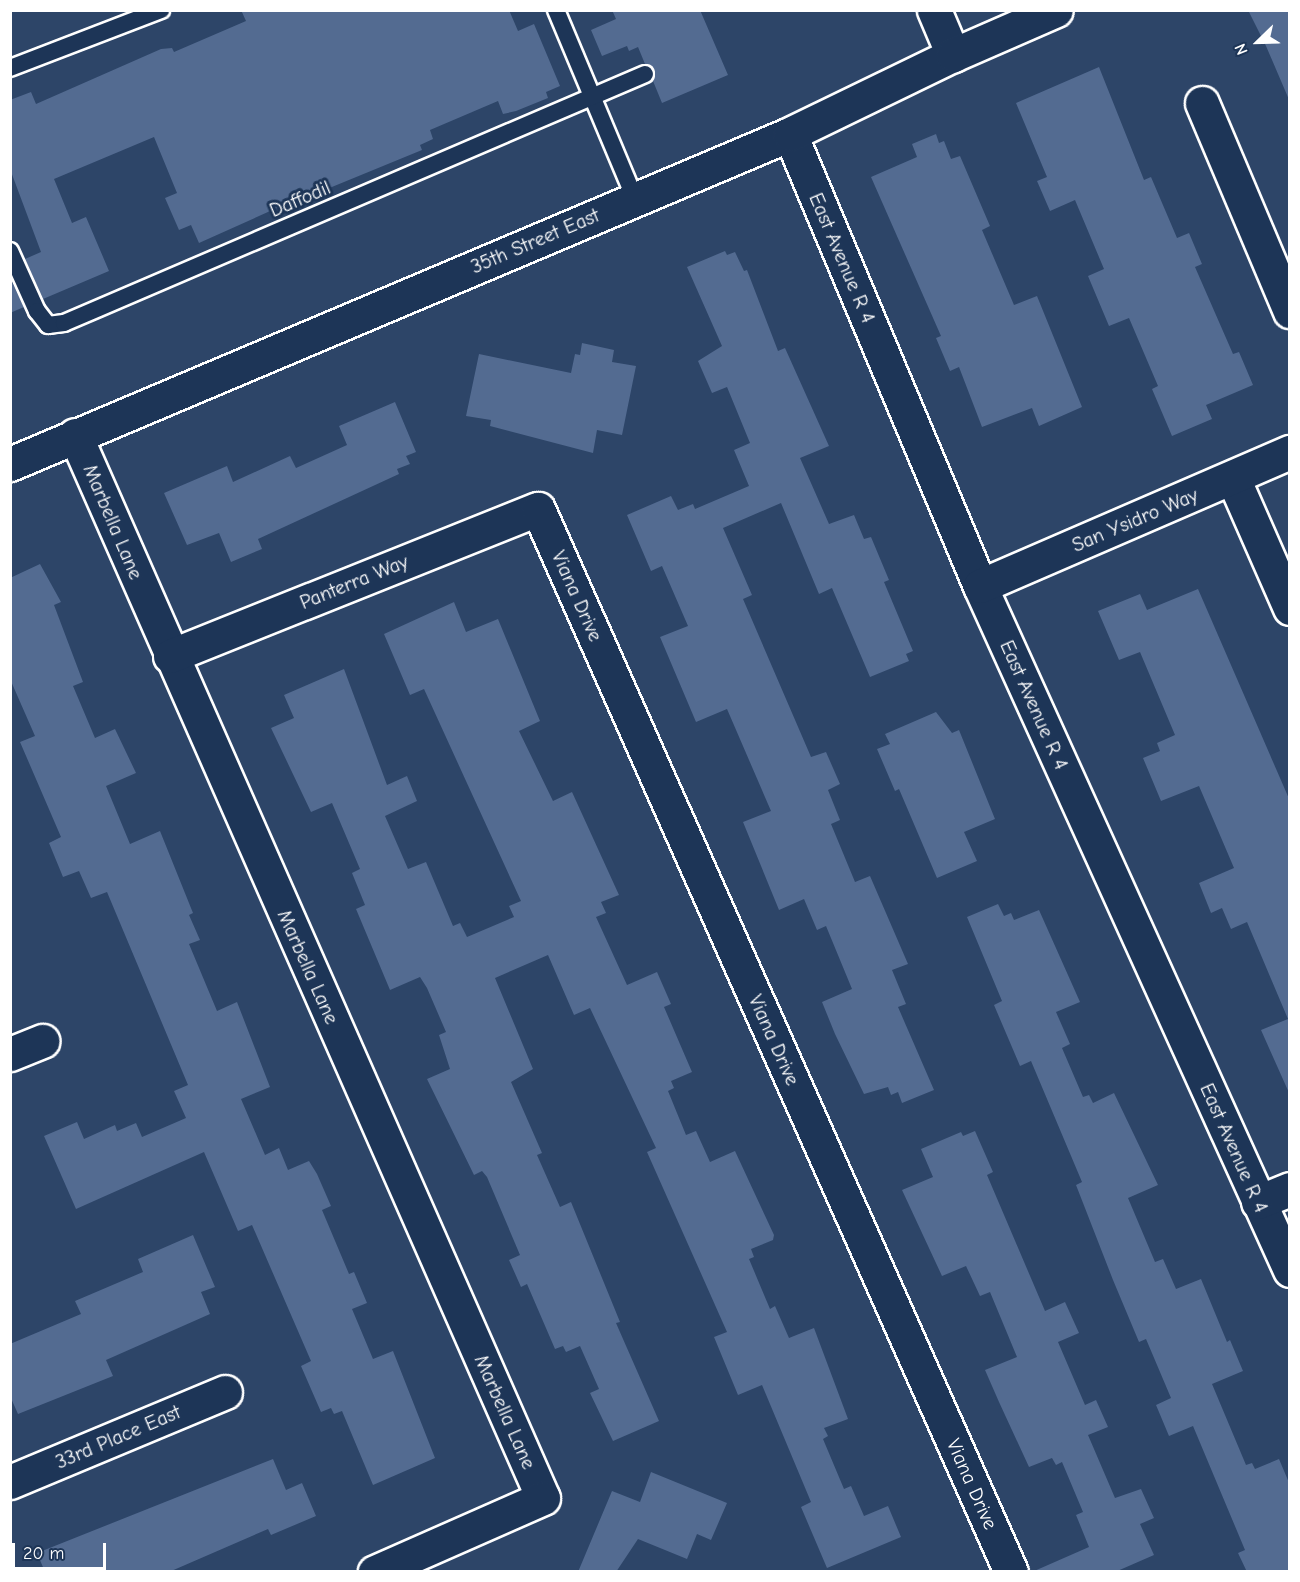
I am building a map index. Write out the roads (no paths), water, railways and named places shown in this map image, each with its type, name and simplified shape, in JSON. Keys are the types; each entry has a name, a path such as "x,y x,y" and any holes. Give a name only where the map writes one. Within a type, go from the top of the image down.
{"street":[{"path":"934,10 953,55"},
{"name":"35th Street East","path":"10,464 790,134 953,55 1056,10"},
{"path":"1202,103 1290,311"},
{"name":"East Avenue R 4","path":"790,134 981,586 1290,1270"},
{"name":"Marbella Lane","path":"75,435 170,656 543,1498 375,1572"},
{"name":"San Ysidro Way","path":"981,586 1290,452"},
{"path":"1233,478 1290,608"},
{"name":"Panterra Way","path":"170,656 538,508"},
{"name":"Viana Drive","path":"538,508 1011,1572"},
{"path":"10,1054 43,1041"},
{"path":"1258,1203 1290,1190"},
{"name":"33rd Place East","path":"10,1482 225,1392"}],"lane":[{"path":"10,68 161,10"},
{"path":"556,10 635,199"},
{"name":"Daffodil","path":"10,251 37,311 48,325 64,323 645,74"}]}
